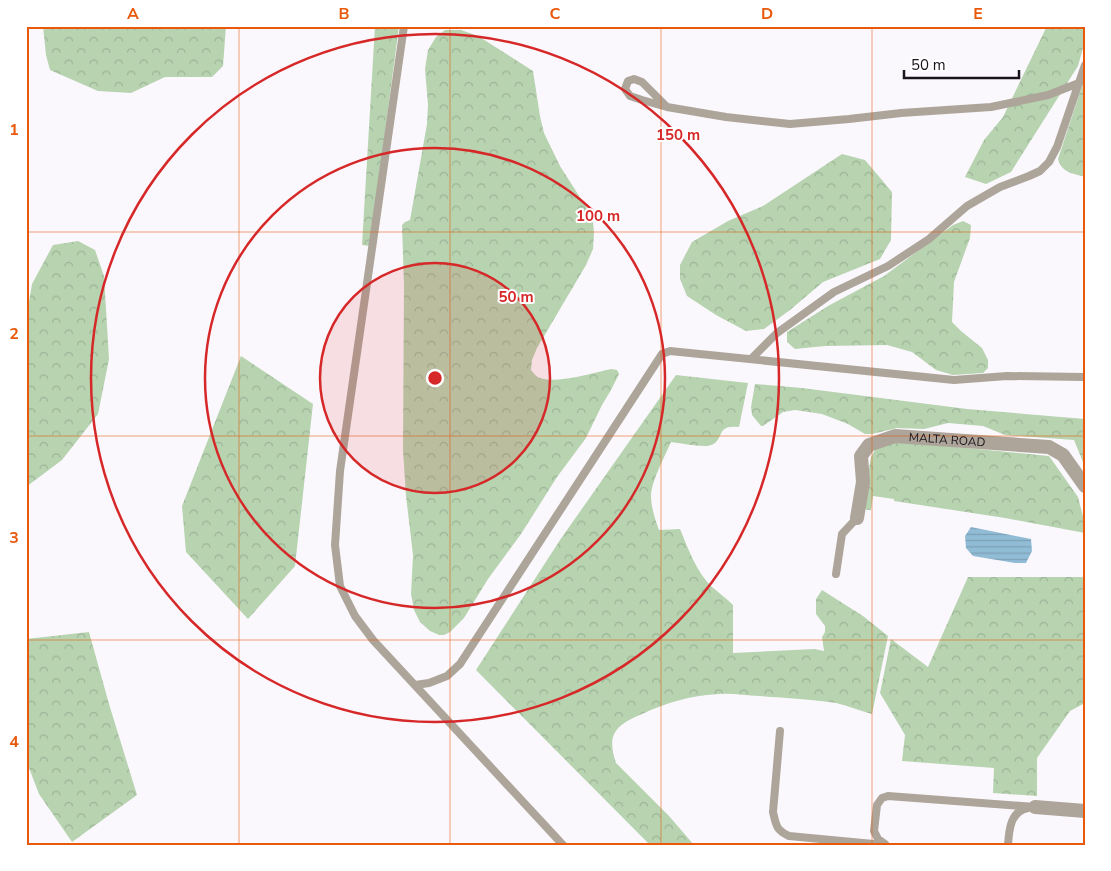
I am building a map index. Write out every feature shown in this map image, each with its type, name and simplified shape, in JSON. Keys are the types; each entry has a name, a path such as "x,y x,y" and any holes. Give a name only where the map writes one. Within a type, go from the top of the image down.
{"street":[{"name":"MALTA ROAD","path":"857,518 863,482 861,456 869,445 895,436 1049,447 1063,455 1085,486"},
{"path":"1035,807 1085,811"}],"lane":[{"path":"404,26 340,471 335,545 340,586 355,616 373,640 562,845"},
{"path":"751,359 777,333 834,292 888,266 929,239 967,206 1000,187 1040,170 1049,162 1057,147 1085,65"},
{"path":"667,107 642,82 634,79 628,81 625,89 630,96 667,107 726,117 790,124 901,113 991,107 1048,95 1079,83"},
{"path":"415,685 429,683 447,676 460,664 662,354 670,351 954,380 1007,376 1085,377"},
{"path":"836,574 842,534 857,518"},
{"path":"780,731 773,812 776,825 781,833 789,836 885,845"},
{"path":"885,845 878,839 874,831 877,806 882,798 888,796 1035,807"},
{"path":"1008,845 1010,823 1024,808 1035,807"}],"green space":[{"path":"43,26 226,26 223,66 212,77 165,77 131,93 98,91 50,70 46,55"},
{"path":"375,26 399,26 370,246 362,245"},
{"path":"1047,26 1085,26 1085,41 1078,66 1011,172 986,184 965,177 984,140 1003,117"},
{"path":"445,30 461,30 478,36 533,71 544,133 560,166 590,213 593,222 593,249 586,265 537,348 532,360 531,370 537,377 547,380 575,377 611,369 617,370 619,374 586,438 557,477 464,618 450,632 439,635 430,631 420,622 414,610 411,594 413,555 403,450 404,285 402,225 410,220 427,124 428,105 425,69 428,50 436,37"},
{"path":"1085,77 1085,177 1065,170 1058,159"},
{"path":"842,154 865,160 892,192 891,240 880,259 823,282 764,329 746,331 716,315 687,296 680,279 680,265 692,242 728,221 763,206"},
{"path":"963,221 971,225 970,238 954,282 952,322 982,348 988,360 988,368 983,373 953,375 936,370 912,352 887,345 825,346 795,349 787,342 787,332 828,306 884,276 953,225"},
{"path":"78,241 95,250 104,276 109,359 98,414 62,460 26,487 26,320 32,284 53,245"},
{"path":"241,356 313,404 295,566 248,619 186,552 182,506"},
{"path":"676,375 748,383 739,427 726,428 715,443 708,446 671,442 656,475 651,495 652,508 659,530 680,529 701,574 712,587 733,605 733,653 815,649 824,651 822,637 825,632 825,626 816,614 816,599 822,590 863,616 888,636 872,714 841,704 827,702 719,694 699,696 670,703 633,718 620,727 613,738 612,745 616,763 669,816 694,845 650,845 476,670 560,540"},
{"path":"755,384 802,388 967,409 1085,419 1085,467 1074,440 1005,435 983,426 948,423 924,429 897,428 865,434 848,424 822,414 795,410 783,412 761,426 752,415 751,407"},
{"path":"906,442 1049,456 1078,497 1085,524 1085,533 873,496 871,510 867,510 863,504 871,457 876,448 886,444"},
{"path":"968,577 1085,577 1085,703 1070,711 1037,758 1037,796 993,793 994,768 902,761 905,735 880,693 891,639 928,667"},
{"path":"89,632 137,795 72,842 39,794 26,760 26,639"}],"water":[{"path":"971,527 1031,539 1032,551 1026,563 973,556 966,548 965,536"}]}
